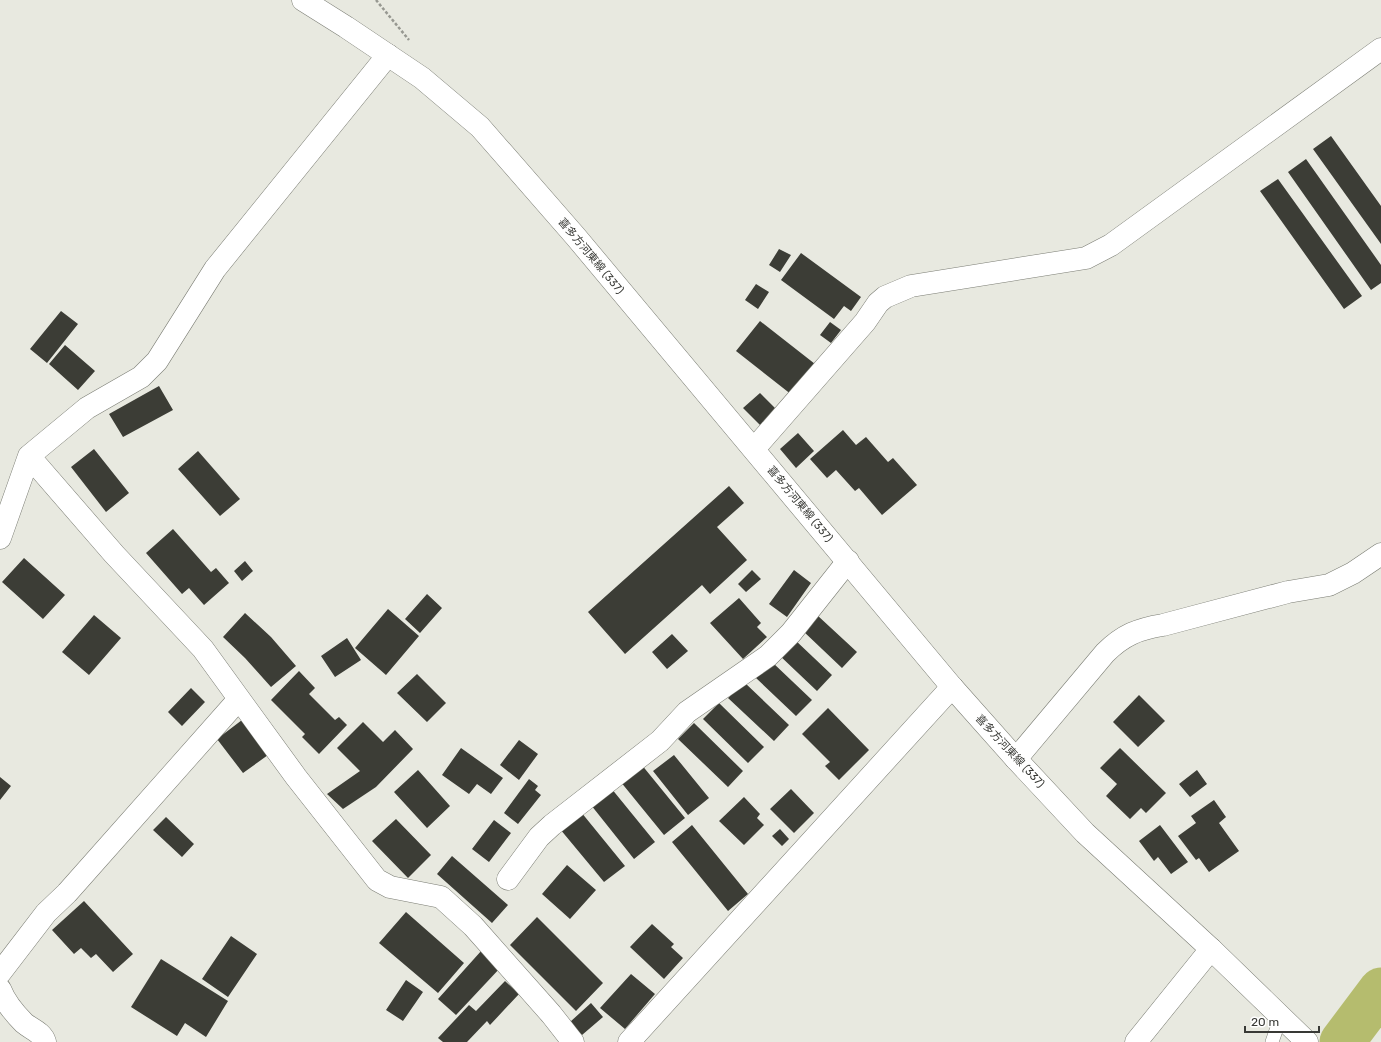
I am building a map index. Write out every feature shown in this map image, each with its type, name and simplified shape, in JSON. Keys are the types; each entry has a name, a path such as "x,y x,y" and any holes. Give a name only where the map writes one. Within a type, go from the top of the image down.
{"street":[{"name":"喜多方河東線 (337)","path":"303,0 422,78 480,126 576,237 952,687 1016,759 1085,833 1211,949 1307,1042"},
{"path":"754,449 885,297 911,286 1086,258 1110,245 1381,49"},
{"path":"0,538 29,456 87,408 141,377 157,360 215,269 388,55"},
{"path":"29,456 114,554 203,649 296,777 377,880 390,887 441,897 473,926 551,1014 573,1042"},
{"path":"1016,759 1104,653 1118,640 1144,628 1163,625 1288,592 1329,585 1353,573 1381,554"},
{"path":"508,879 539,836 660,741 687,712 768,656 791,633 848,561"},
{"path":"629,1042 952,687"},
{"path":"0,973 46,913 67,893 239,700"},
{"path":"1136,1042 1211,949"},
{"path":"0,989 8,1005 25,1024 36,1031 45,1042"}],"lane":[{"path":"1272,1042 1284,1019"}],"building":[{"path":"1331,136 1381,206 1381,244 1313,149"},
{"path":"1306,159 1381,265 1381,283 1371,290 1288,172"},
{"path":"1278,179 1362,296 1344,309 1260,191"},
{"path":"779,249 791,255 780,272 769,265"},
{"path":"801,253 861,297 851,311 844,306 834,319 781,280"},
{"path":"756,284 769,292 758,309 745,300"},
{"path":"61,311 78,324 47,363 30,349"},
{"path":"760,321 815,364 792,395 736,351"},
{"path":"830,322 841,330 831,343 820,335"},
{"path":"65,345 95,371 78,390 49,364"},
{"path":"159,386 173,410 123,437 109,414"},
{"path":"760,393 776,409 760,425 743,408"},
{"path":"843,430 856,445 866,437 888,462 893,458 917,485 882,515 859,488 855,491 836,470 827,478 810,459"},
{"path":"798,433 814,451 796,468 780,449"},
{"path":"94,449 129,493 106,512 71,467"},
{"path":"198,451 240,499 220,516 178,469"},
{"path":"729,486 744,503 717,527 747,560 710,594 702,585 625,654 588,612"},
{"path":"173,529 211,572 216,568 229,583 204,605 189,588 182,594 146,553"},
{"path":"24,558 65,595 43,619 2,582"},
{"path":"245,561 253,571 242,581 234,571"},
{"path":"752,570 761,579 746,592 738,584"},
{"path":"794,570 811,583 787,617 769,604"},
{"path":"427,594 442,608 420,633 405,619"},
{"path":"739,598 761,623 757,627 767,637 743,659 710,623"},
{"path":"388,609 419,636 386,675 355,648"},
{"path":"245,613 271,637 296,666 271,687 245,658 223,637"},
{"path":"94,615 121,638 89,675 62,652"},
{"path":"817,615 857,652 842,668 802,630"},
{"path":"672,634 688,651 667,669 652,652"},
{"path":"347,638 361,660 335,677 321,656"},
{"path":"794,639 832,675 817,691 778,654"},
{"path":"772,662 812,700 796,716 756,678"},
{"path":"299,671 315,688 309,694 335,720 339,717 347,725 319,754 302,737 305,734 271,700"},
{"path":"417,674 446,703 427,722 397,693"},
{"path":"744,682 789,725 774,741 728,698"},
{"path":"191,688 205,702 182,726 168,712"},
{"path":"1139,695 1165,721 1138,747 1113,722"},
{"path":"719,703 764,747 748,763 703,719"},
{"path":"828,708 869,750 839,780 825,766 830,762 802,734"},
{"path":"242,720 268,755 243,773 217,739"},
{"path":"363,722 383,742 395,730 413,749 376,787 343,809 327,794 360,771 337,748"},
{"path":"694,723 743,771 728,787 678,739"},
{"path":"519,740 538,754 519,780 500,765"},
{"path":"461,748 503,778 491,794 477,784 469,794 442,775"},
{"path":"1120,748 1166,793 1146,813 1141,808 1130,819 1106,796 1117,784 1100,768"},
{"path":"674,755 709,798 688,815 653,771"},
{"path":"641,764 685,818 664,835 620,781"},
{"path":"418,770 450,806 427,828 394,792"},
{"path":"1197,770 1207,784 1190,797 1179,784"},
{"path":"0,777 11,786 0,800"},
{"path":"529,779 538,786 535,790 541,795 518,824 504,813"},
{"path":"611,788 655,842 634,859 591,805"},
{"path":"791,789 814,813 794,833 770,809"},
{"path":"744,797 760,814 757,818 764,825 744,845 719,821"},
{"path":"1214,800 1226,817 1219,823 1239,851 1209,872 1199,858 1196,860 1178,836 1196,823 1191,816"},
{"path":"581,812 625,866 604,882 560,829"},
{"path":"166,817 194,844 182,857 153,830"},
{"path":"396,819 431,855 408,878 372,841"},
{"path":"494,820 511,833 489,862 472,849"},
{"path":"692,825 748,894 728,911 672,842"},
{"path":"1160,825 1188,862 1171,874 1158,857 1154,861 1139,841"},
{"path":"780,829 789,839 782,846 772,836"},
{"path":"452,856 508,905 492,923 437,874"},
{"path":"567,865 596,890 570,919 542,894"},
{"path":"84,901 133,954 113,972 96,954 91,958 81,948 74,954 52,930"},
{"path":"406,912 464,963 438,993 379,943"},
{"path":"537,917 603,983 576,1011 510,945"},
{"path":"652,924 674,944 671,947 683,958 664,979 630,947"},
{"path":"231,936 257,954 228,997 202,979"},
{"path":"482,950 501,967 456,1015 438,999"},
{"path":"161,959 228,1001 206,1037 185,1023 177,1036 131,1007"},
{"path":"631,974 655,994 625,1029 600,1008"},
{"path":"406,980 423,992 403,1021 386,1010"},
{"path":"505,981 519,994 490,1025 487,1021 467,1042 443,1042 438,1038 469,1005 476,1011"},
{"path":"591,1003 603,1017 582,1035 570,1022"}],"waterway":[{"path":"1342,1042 1381,990"}]}
